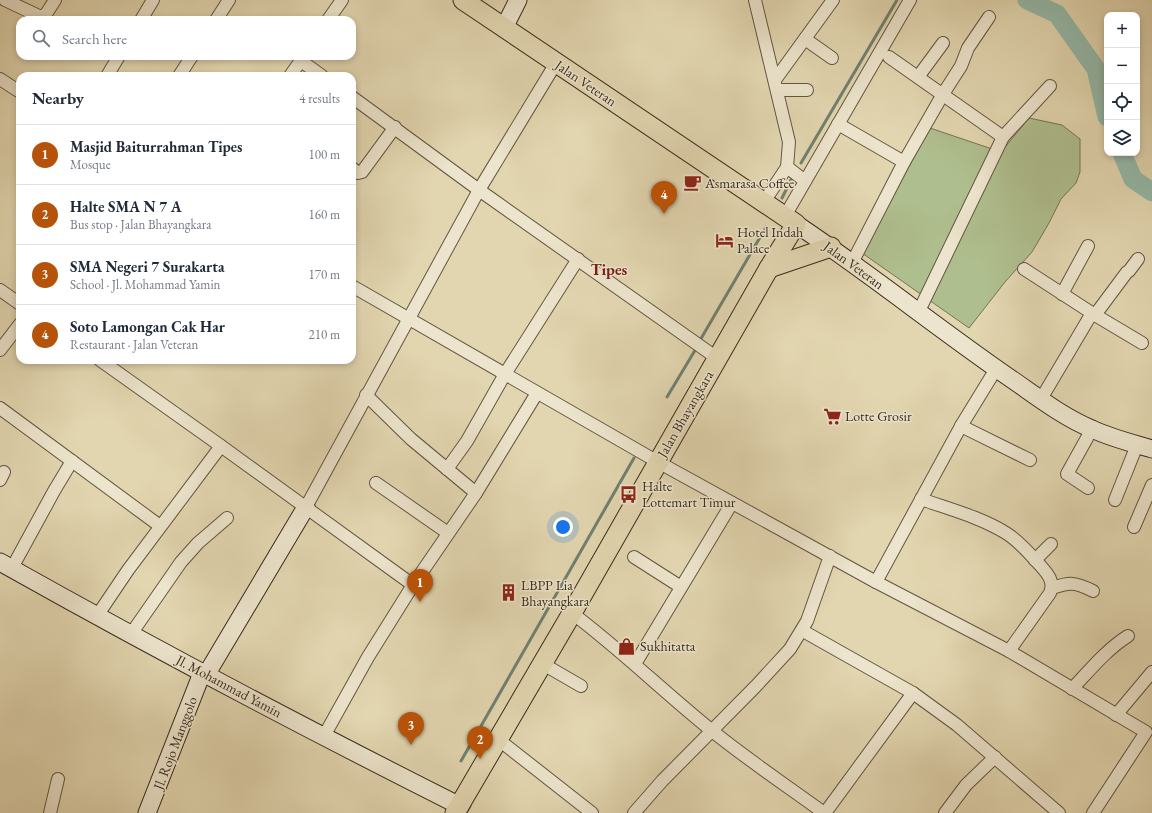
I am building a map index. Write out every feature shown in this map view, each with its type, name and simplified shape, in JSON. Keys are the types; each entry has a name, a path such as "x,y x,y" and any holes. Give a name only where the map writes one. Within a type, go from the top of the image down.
{"main road":[{"name":"Jalan Veteran","path":"463,0 791,220"},
{"name":"Jalan Bhayangkara","path":"458,810 572,614 658,462 715,356 769,268 791,220"},
{"path":"769,268 831,247"}],"street":[{"path":"5,0 39,16"},
{"path":"43,16 46,14 55,0"},
{"path":"144,16 154,0"},
{"path":"219,16 229,0"},
{"path":"331,16 342,0"},
{"path":"504,28 518,0"},
{"path":"755,0 789,142 787,167 764,202"},
{"path":"776,85 805,39 833,0"},
{"path":"791,220 805,181 910,0"},
{"path":"852,263 904,162 942,94 961,66 968,48 989,17"},
{"path":"805,39 832,58"},
{"path":"918,77 943,43"},
{"path":"889,57 1003,137"},
{"path":"109,72 117,60"},
{"path":"182,72 189,60"},
{"path":"293,72 301,60"},
{"path":"304,60 318,72"},
{"path":"306,507 479,190 556,63"},
{"path":"0,79 16,89"},
{"path":"776,85 807,90"},
{"path":"919,311 1003,137 1050,86"},
{"path":"356,100 479,190 715,356"},
{"path":"838,124 904,162"},
{"path":"356,171 359,173 362,172 395,128"},
{"path":"787,167 805,181"},
{"name":"Jalan Veteran","path":"791,220 831,247 996,368 1076,422 1145,447"},
{"path":"1062,294 1088,246"},
{"path":"447,469 467,441 505,374 578,259"},
{"path":"1041,399 1093,314 1127,272 1130,271 1138,259"},
{"path":"1024,269 1093,314 1142,343"},
{"path":"356,288 658,462 876,582 1009,651 1149,734 1093,813"},
{"path":"0,290 16,301"},
{"path":"0,350 16,329"},
{"path":"106,364 413,585"},
{"path":"876,582 961,426 996,368"},
{"path":"324,736 368,657 413,585 476,493 537,393"},
{"path":"366,395 411,438 476,493"},
{"path":"0,408 160,526"},
{"path":"961,426 1030,460"},
{"path":"1088,488 1067,474 1092,429"},
{"path":"97,616 160,526 221,446"},
{"path":"1115,500 1145,447"},
{"path":"6,565 72,461"},
{"path":"376,483 448,533"},
{"path":"1134,527 1152,485"},
{"path":"921,499 990,524 1018,543 1051,579 1052,588 1041,607 1009,651"},
{"path":"635,664 732,503"},
{"name":"Jl. Rojo Manggolo","path":"147,813 204,674 306,507"},
{"path":"131,634 181,562 198,543 227,518"},
{"path":"1035,560 1051,544"},
{"path":"634,813 662,781 790,649 803,630 830,556"},
{"path":"634,557 681,587"},
{"name":"Jl. Mohammad Yamin","path":"6,565 204,674 324,736 458,810"},
{"path":"1052,588 1072,583 1092,591"},
{"path":"572,614 602,636 614,648 635,664 712,731 824,813 913,693"},
{"path":"803,630 913,693 957,725 1059,813"},
{"path":"1072,689 1096,663 1128,636"},
{"path":"543,664 581,686"},
{"path":"1116,715 1152,672"},
{"path":"499,740 592,813"},
{"path":"945,813 966,786 995,757"},
{"path":"50,813 58,779"}],"green space":[{"path":"1029,118 1062,125 1080,139 1080,172 1076,183 1061,199 1032,252 1005,282 969,328 862,253 930,128 1001,152"}],"waterway":[{"path":"801,163 897,0"},
{"path":"1027,0 1057,14 1096,69 1104,104"},
{"path":"1123,156 1133,179 1152,192"},
{"path":"782,198 793,176"},
{"path":"699,342 766,227"},
{"path":"667,397 697,347"},
{"path":"461,761 634,458"},
{"path":"466,813 470,806"}],"place":[{"name":"Asmarasa Coffee","path":"692,183"},
{"name":"Soto Lamongan Cak Har","path":"664,214"},
{"name":"Hotel Indah Palace","path":"724,240"},
{"name":"Lotte Grosir","path":"832,416"},
{"name":"Halte Lottemart Timur","path":"629,494"},
{"name":"LBPP Lia Bhayangkara","path":"508,593"},
{"name":"Masjid Baiturrahman Tipes","path":"420,602"},
{"name":"Sukhitatta","path":"627,646"},
{"name":"SMA Negeri 7 Surakarta","path":"411,745"},
{"name":"Halte SMA N 7 A","path":"480,759"}],"district":[{"name":"Tipes","path":"609,269"}]}
